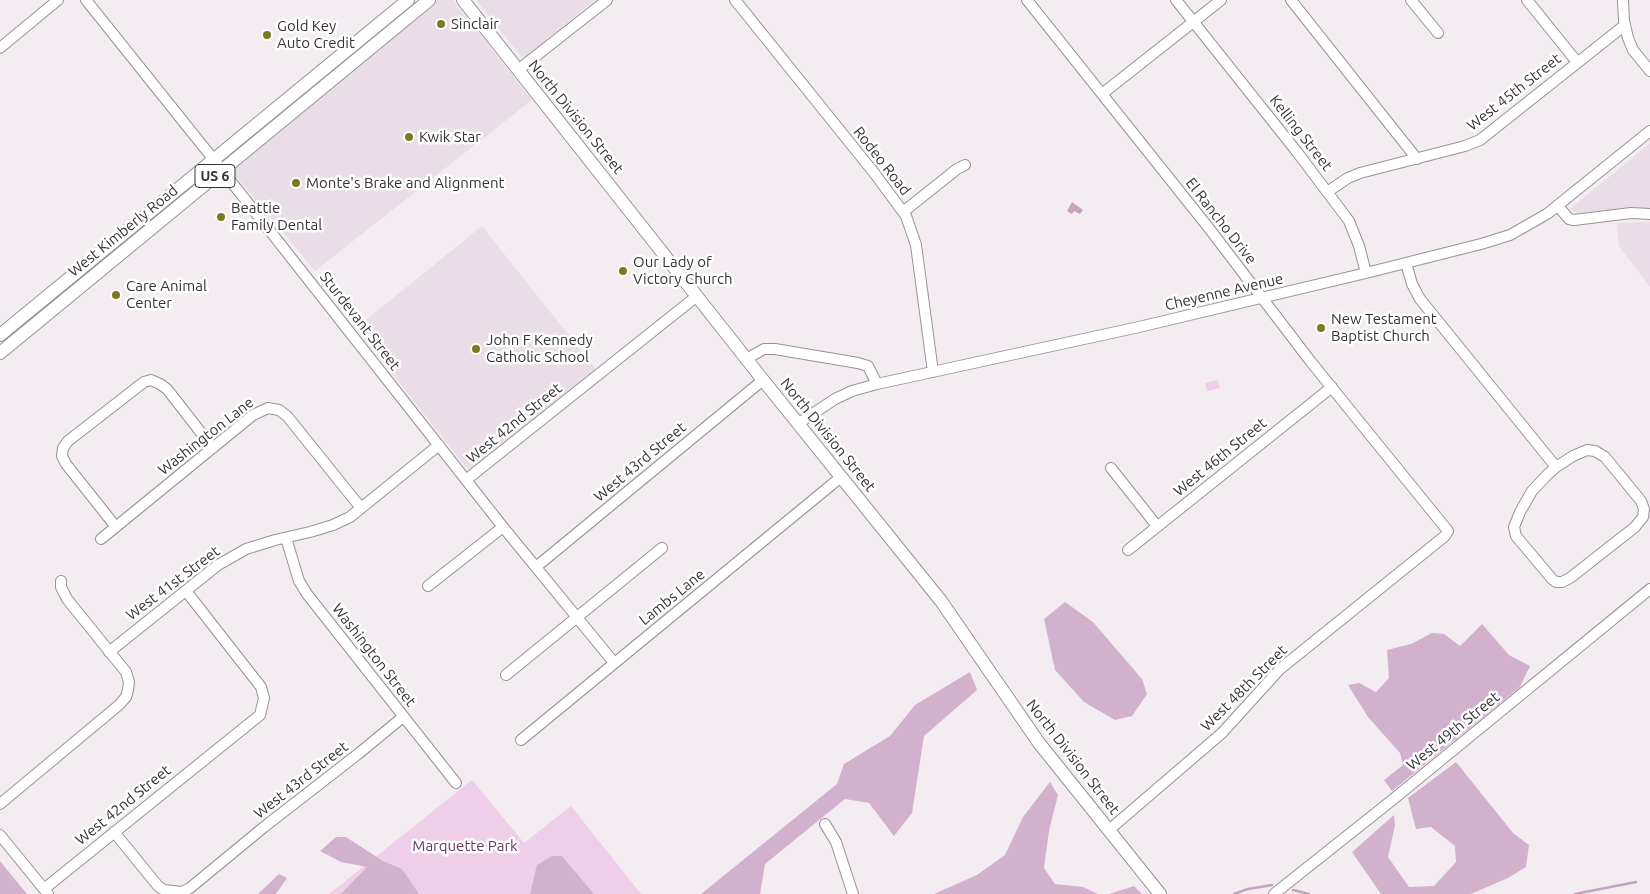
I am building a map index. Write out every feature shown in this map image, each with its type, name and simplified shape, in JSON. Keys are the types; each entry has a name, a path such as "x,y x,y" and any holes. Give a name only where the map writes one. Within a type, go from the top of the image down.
{"main road":[{"name":"West Kimberly Road","path":"0,335 408,0"},
{"name":"West Kimberly Road","path":"0,353 429,0"},
{"name":"North Division Street","path":"464,0 746,359 941,601 1039,743 1160,894"}],"street":[{"path":"0,48 58,0"},
{"name":"Sturdevant Street","path":"86,0 503,528 611,659"},
{"path":"518,70 608,0"},
{"name":"Rodeo Road","path":"735,0 875,174 903,212 916,245 933,372"},
{"name":"El Rancho Drive","path":"1027,0 1448,531"},
{"name":"Kelling Street","path":"1176,0 1298,152 1327,192 1355,233 1366,273"},
{"path":"1102,94 1221,0"},
{"path":"1291,0 1417,159"},
{"path":"1411,0 1438,33"},
{"path":"1527,0 1576,62"},
{"path":"1624,0 1624,25 1634,50 1650,71"},
{"name":"West 45th Street","path":"1327,192 1348,178 1360,173 1465,146 1480,140 1624,25"},
{"path":"1650,131 1558,206 1569,219 1574,220 1631,213 1650,214"},
{"path":"903,212 956,169 965,164"},
{"name":"Cheyenne Avenue","path":"799,423 835,399 852,391 1139,327 1481,244 1510,235 1558,206"},
{"path":"1406,263 1412,284 1420,299 1556,467"},
{"name":"West 42nd Street","path":"466,480 697,296"},
{"path":"746,359 764,349 775,349 858,363 868,366 877,384"},
{"path":"116,526 66,464 62,456 63,448 68,441 144,382 151,380 160,384 166,390 213,448"},
{"name":"West 43rd Street","path":"536,567 763,380"},
{"name":"West 46th Street","path":"1128,550 1332,387"},
{"name":"Washington Lane","path":"101,539 253,415 268,408 279,410 286,416 361,508"},
{"name":"West 41st Street","path":"109,652 218,565 246,549 333,525 350,517 439,445"},
{"path":"1587,450 1595,451 1605,457 1641,501 1644,508 1641,521 1635,527 1570,578 1562,582 1556,582 1552,579 1516,536 1514,527 1520,512 1532,492 1556,467 1587,450"},
{"path":"1111,468 1158,526"},
{"name":"Lambs Lane","path":"521,740 841,478"},
{"path":"428,586 503,528"},
{"name":"West 48th Street","path":"1109,830 1222,733 1280,669 1445,536 1448,531"},
{"name":"Washington Street","path":"286,538 299,581 307,594 456,783"},
{"path":"506,675 662,548"},
{"path":"0,804 119,706 126,697 129,682 126,672 66,600 61,587 61,581"},
{"name":"West 49th Street","path":"1274,894 1650,590"},
{"name":"West 42nd Street","path":"46,892 114,832 260,714 264,698 261,687 186,591"},
{"name":"West 43rd Street","path":"114,832 158,886 164,890 182,892 190,888 403,717"},
{"path":"826,824 836,842 853,894"},
{"path":"0,835 46,892"}],"shaded area":[{"path":"436,0 453,0 532,100 315,271 231,170"},
{"path":"476,0 595,0 523,59"},
{"path":"1650,143 1650,208 1577,213 1570,209"},
{"path":"1072,202 1083,210 1080,214 1074,211 1072,214 1067,211"},
{"path":"1650,222 1650,287 1619,246 1617,223"},
{"name":"John F Kennedy Catholic School","path":"482,226 597,371 470,472 356,328"},
{"path":"1065,602 1093,622 1142,679 1147,694 1132,716 1115,720 1084,702 1055,670 1044,619"},
{"path":"1482,624 1509,655 1530,666 1520,687 1392,791 1384,780 1403,765 1400,753 1368,717 1348,685 1359,683 1376,692 1389,678 1387,650 1411,644 1432,633 1444,634 1460,646"},
{"path":"970,672 977,690 924,736 912,813 894,836 869,803 845,799 765,864 760,894 701,894 837,784 844,764 890,736 915,705"},
{"path":"1456,762 1513,833 1529,845 1526,867 1508,878 1471,894 1381,894 1352,852 1394,815 1395,825 1388,857 1409,887 1434,886 1456,862 1455,846 1431,827 1416,829 1408,798"},
{"path":"1050,782 1058,795 1049,831 1044,868 1055,884 1083,887 1098,894 934,894 977,875 1005,855 1023,817"},
{"path":"336,837 346,837 383,861 402,869 419,894 341,894 367,867 341,862 320,851"},
{"path":"552,856 562,856 594,894 530,894 537,865"},
{"path":"0,861 27,894 0,894"},
{"path":"279,874 287,878 276,894 258,894"},
{"path":"1134,886 1142,894 1109,894"}],"green space":[{"path":"1218,380 1220,388 1207,391 1205,383"},
{"name":"Marquette Park","path":"472,780 524,843 571,806 641,894 329,894"}],"waterway":[{"path":"1575,894 1636,882"},
{"path":"1234,894 1248,889 1272,885"},
{"path":"1293,890 1309,894"}],"place":[{"name":"Sinclair","path":"441,24"},
{"name":"Gold Key Auto Credit","path":"267,35"},
{"name":"Kwik Star","path":"409,137"},
{"name":"Monte's Brake and Alignment","path":"296,183"},
{"name":"Beattie Family Dental","path":"221,217"},
{"name":"Our Lady of Victory Church","path":"623,271"},
{"name":"Care Animal Center","path":"116,295"},
{"name":"New Testament Baptist Church","path":"1321,328"},
{"name":"John F Kennedy Catholic School","path":"476,349"}]}
